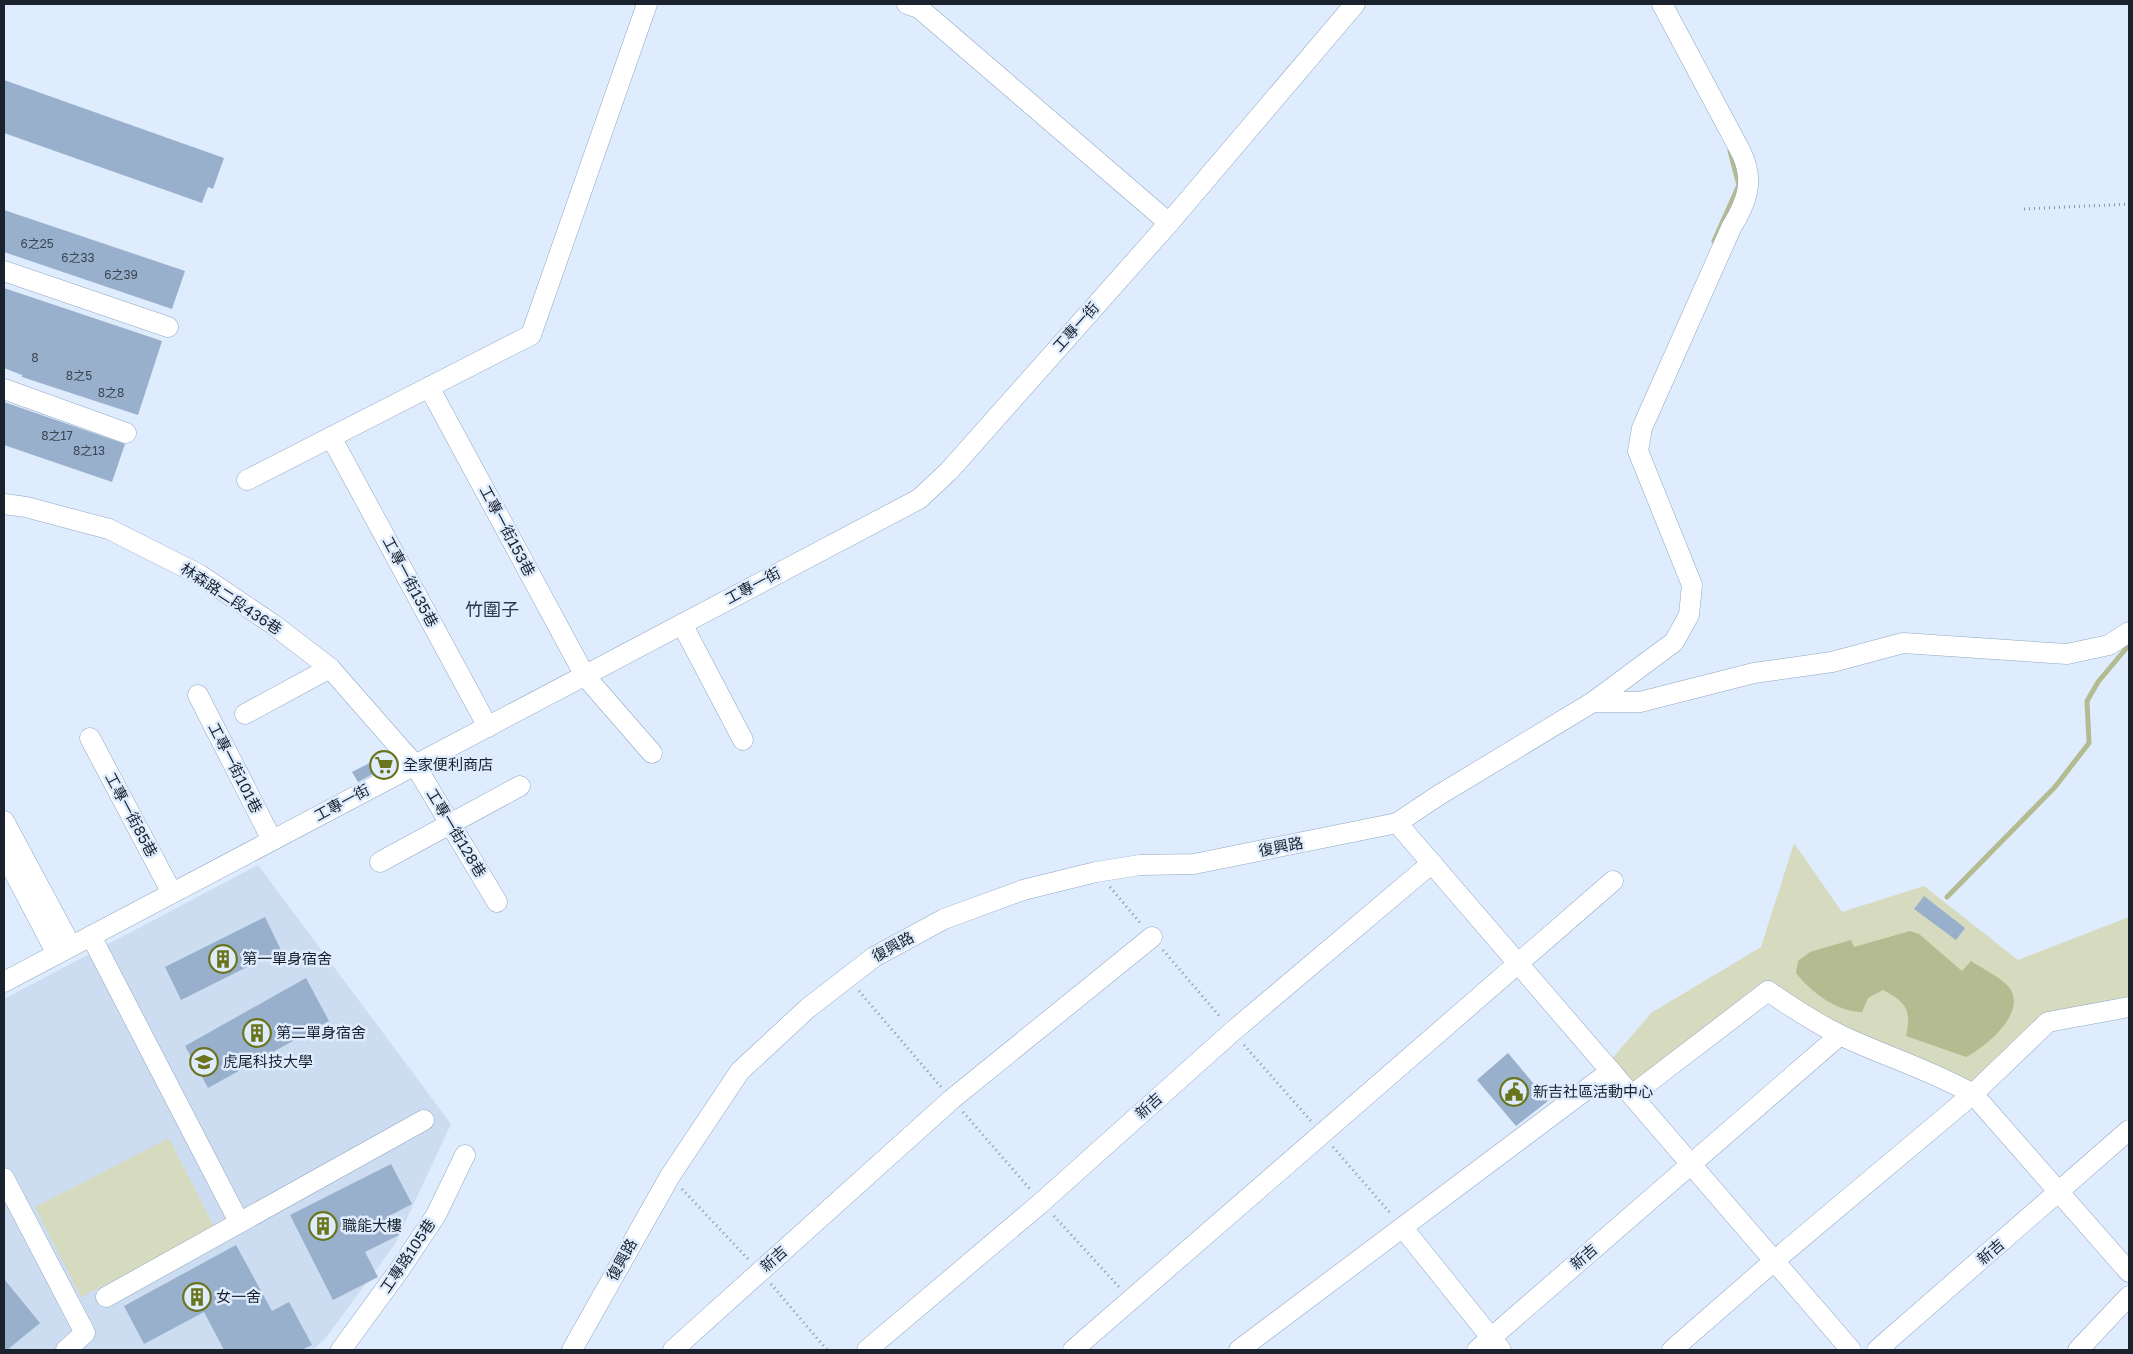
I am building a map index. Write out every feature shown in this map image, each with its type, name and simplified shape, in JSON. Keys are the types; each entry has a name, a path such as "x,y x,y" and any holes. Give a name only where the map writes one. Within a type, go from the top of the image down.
{"street":[{"path":"247,480 531,335 647,4"},
{"name":"工專一街","path":"4,982 919,498 949,471 1169,222 1355,4"},
{"path":"1662,4 1741,152 1747,165 1750,181 1739,214 1731,228 1642,428 1638,451 1692,585 1689,615 1674,642 1593,702 1439,795 1397,823 1851,1350"},
{"path":"916,5 1169,222"},
{"path":"4,271 168,327"},
{"name":"工專一街153巷","path":"429,387 585,676 652,753"},
{"path":"4,389 126,433"},
{"name":"工專一街135巷","path":"332,437 488,727"},
{"name":"林森路二段436巷","path":"4,504 109,530 200,575 274,625 330,668 415,764"},
{"path":"682,624 743,740"},
{"path":"1593,702 1640,702 1754,673 1832,662 1903,643 2067,654 2109,645 2129,632"},
{"path":"245,714 330,668"},
{"name":"工專一街101巷","path":"198,695 272,840"},
{"name":"工專一街85巷","path":"90,738 172,893"},
{"name":"工專一街128巷","path":"415,764 497,902"},
{"path":"380,862 520,786"},
{"path":"4,820 64,950"},
{"name":"復興路","path":"572,1350 670,1176 740,1071 808,1008 874,957 960,913 1023,890 1096,872 1140,865 1194,864 1397,823"},
{"path":"4,853 64,950"},
{"name":"新吉","path":"867,1350 1042,1202 1232,1031 1432,863"},
{"path":"1073,1350 1613,880"},
{"path":"91,936 240,1222"},
{"name":"新吉","path":"673,1350 952,1099 1152,937"},
{"path":"1632,1095 1768,991 1802,1014 1840,1035 1952,1082 1973,1094 2129,1272"},
{"path":"1672,1350 1774,1261 1973,1094 2048,1022 2129,1007"},
{"name":"新吉","path":"1490,1346 1691,1164 1840,1035"},
{"path":"1240,1350 1611,1071"},
{"path":"106,1297 424,1120"},
{"name":"新吉","path":"1877,1350 2129,1130"},
{"name":"工專路105巷","path":"341,1350 400,1269 436,1215 465,1155"},
{"path":"4,1178 85,1333 66,1350"},
{"path":"1403,1228 1490,1346"},
{"path":"2078,1350 2129,1296"}],"path":[{"path":"2024,209 2129,204"},
{"path":"1096,872 1403,1228"},
{"path":"847,977 1042,1202 1131,1300"}],"shaded area":[{"path":"1794,843 1842,912 1924,886 2018,960 2129,917 2129,999 2046,1016 1968,1084 1823,1020 1766,980 1639,1081 1633,1082 1611,1060 1651,1013 1761,947"},
{"name":"虎尾科技大學","path":"258,865 451,1124 395,1244 325,1339 313,1350 4,1350 4,999"},
{"path":"1910,931 1919,934 1962,971 1971,961 2007,985 2013,995 2014,1005 2003,1027 1984,1045 1966,1057 1906,1036 1908,1020 1905,1008 1902,1003 1883,990 1868,998 1862,1012 1853,1011 1843,1009 1825,1000 1796,973 1798,961 1810,952 1851,940 1854,947"},
{"path":"169,1138 215,1229 81,1297 35,1207"}],"building":[{"path":"4,80 224,158 213,189 208,187 202,203 4,133"},
{"path":"4,210 185,271 172,309 4,252"},
{"path":"4,288 162,341 138,415 22,377 22,375 4,368"},
{"path":"4,402 125,444 112,482 4,445"},
{"path":"389,753 396,762 358,782 352,772"},
{"path":"1924,896 1965,928 1956,940 1914,909"},
{"name":"第一單身宿舍","path":"265,917 281,950 181,1000 165,967"},
{"name":"第二單身宿舍","path":"306,978 329,1021 208,1088 185,1046"},
{"name":"新吉社區活動中心","path":"1508,1053 1548,1101 1516,1126 1477,1080"},
{"name":"職能大樓","path":"391,1164 412,1204 389,1216 399,1235 365,1252 378,1277 333,1300 290,1215"},
{"name":"女一舍","path":"236,1245 272,1311 289,1302 312,1345 301,1350 224,1350 204,1312 144,1344 124,1306"},
{"path":"4,1279 40,1323 7,1350 4,1350"}],"waterway":[{"path":"1714,241 1739,185 1730,151"},
{"path":"1947,897 2055,787 2089,743 2087,701 2098,682 2129,645"}],"place":[{"name":"全家便利商店","path":"384,765"},
{"name":"第一單身宿舍","path":"223,959"},
{"name":"第二單身宿舍","path":"257,1033"},
{"name":"虎尾科技大學","path":"204,1062"},
{"name":"新吉社區活動中心","path":"1514,1092"},
{"name":"職能大樓","path":"323,1226"},
{"name":"女一舍","path":"197,1297"}],"district":[{"name":"竹圍子","path":"492,610"}]}
